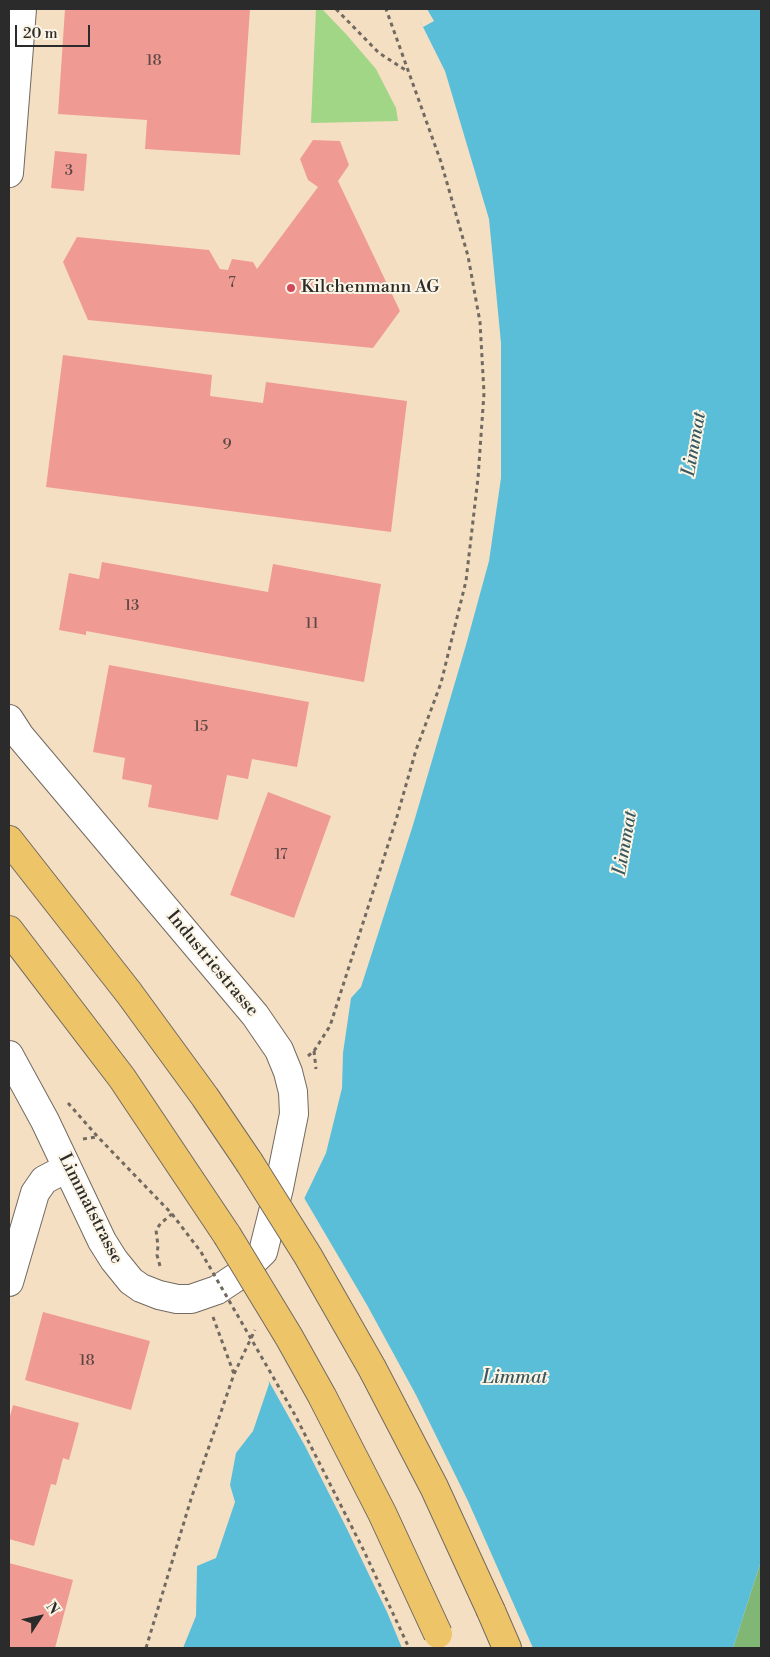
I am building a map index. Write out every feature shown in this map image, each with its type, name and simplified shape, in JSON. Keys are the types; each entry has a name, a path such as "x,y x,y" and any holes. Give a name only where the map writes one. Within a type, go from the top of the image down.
{"highway":[{"path":"9,840 135,1000 205,1097 276,1203 339,1308 404,1427 464,1550 507,1648"},
{"path":"9,930 122,1078 227,1235 289,1337 382,1512 444,1648"}],"street":[{"path":"9,173 22,9"},
{"name":"Industriestrasse","path":"9,719 20,736 255,1015 279,1050 288,1072 293,1092 294,1114 279,1188 262,1252"},
{"name":"Limmatstrasse","path":"9,1055 36,1102 92,1221 114,1260 131,1280 141,1288 160,1296 177,1299 191,1299 205,1295 217,1290 238,1276 262,1252"},
{"path":"9,1282 35,1193 44,1180 68,1168"}],"path":[{"path":"336,9 379,53 408,71"},
{"path":"314,1051 330,1026 396,820 416,750 442,683 466,581 478,478 484,393 480,322 468,256 441,162 386,9"},
{"path":"64,1100 172,1214 201,1252 300,1423 364,1550 408,1648"},
{"path":"160,1296 162,1274 157,1256 156,1230 172,1214"},
{"path":"146,1648 191,1499 234,1374 205,1295"}],"green space":[{"path":"316,9 322,9 376,69 396,108 398,121 311,123"},
{"path":"761,1561 761,1648 733,1648"}],"water":[{"name":"Limmat","path":"414,9 761,9 761,1561 733,1648 183,1648 196,1616 197,1566 216,1558 235,1502 230,1485 236,1453 253,1431 269,1384 266,1350 303,1225 303,1201 326,1153 342,1088 343,1053 351,998 361,987 413,825 466,645 489,561 501,478 501,343 489,219 445,71"}],"pier":[{"path":"412,9 427,9 434,21 423,27 420,21 418,22"},
{"path":"303,1196 367,1305 416,1395 468,1501 533,1648 402,1648 347,1529 305,1446 266,1376 264,1350 301,1225 301,1201"}],"building":[{"path":"65,9 250,9 240,155 145,149 147,120 58,114"},
{"path":"313,140 340,141 349,165 338,181 400,311 373,348 88,320 63,262 77,237 209,250 220,269 228,270 232,259 253,262 257,269 318,187 308,180 300,159"},
{"path":"55,151 87,154 84,191 51,188"},
{"path":"63,355 212,375 210,396 263,403 266,382 407,401 391,532 46,487"},
{"path":"102,562 268,592 273,564 381,584 364,682 86,631 86,635 59,630 69,573 99,579"},
{"path":"109,665 309,702 297,767 252,759 248,779 227,775 218,820 148,807 152,785 122,779 125,758 93,752"},
{"path":"268,792 331,816 294,918 230,895"},
{"path":"43,1312 150,1341 131,1410 25,1380"},
{"path":"13,1405 79,1423 69,1460 63,1458 56,1485 51,1484 34,1546 9,1539 9,1420"},
{"path":"9,1563 73,1580 55,1648 9,1648"}],"place":[{"name":"Kilchenmann AG","path":"291,288"}]}
